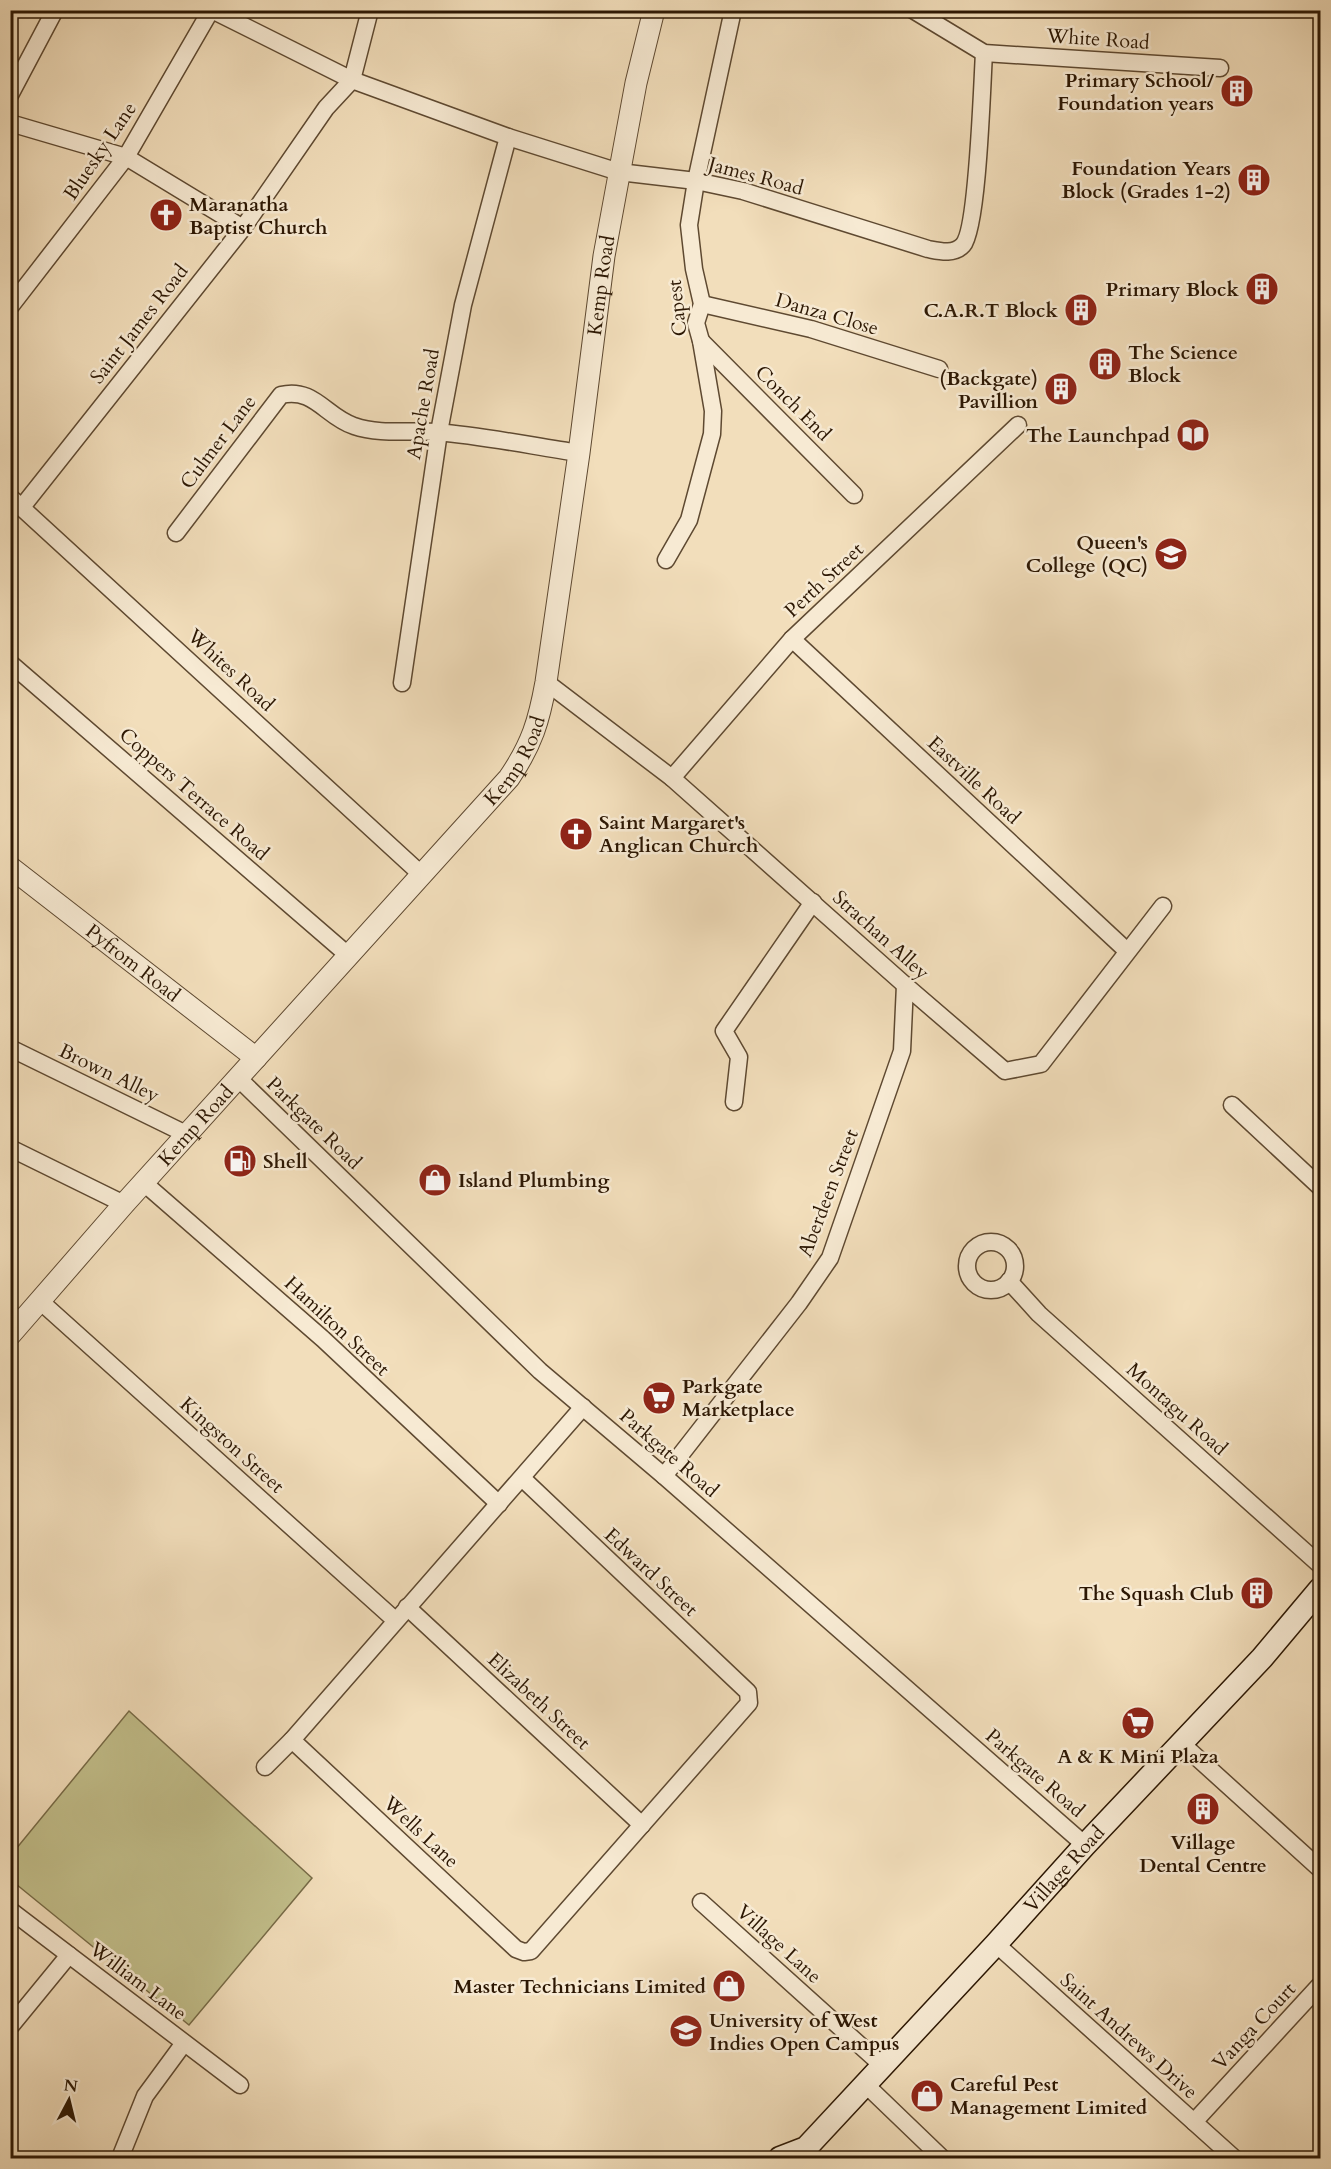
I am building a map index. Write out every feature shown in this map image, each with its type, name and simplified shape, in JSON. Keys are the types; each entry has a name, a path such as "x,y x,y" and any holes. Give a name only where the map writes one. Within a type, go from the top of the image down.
{"main road":[{"name":"Village Road","path":"782,2158 805,2153 865,2084 1085,1845 1262,1658 1320,1589"}],"street":[{"path":"10,95 55,10"},
{"name":"Bluesky Lane","path":"10,307 126,157 212,10 352,80"},
{"name":"Saint James Road","path":"16,502 243,228 326,108 352,80 370,10"},
{"name":"Kemp Road","path":"11,1335 124,1204 509,778 532,741 546,682 579,453 604,256 618,172 654,10"},
{"name":"Capest","path":"666,560 689,520 712,434 713,411 696,323 702,304 694,269 689,225 696,181 733,10"},
{"name":"White Road","path":"913,10 984,53 1220,68"},
{"name":"James Road","path":"352,80 508,137 618,172 696,181 743,191 928,249 946,252 957,249 966,240 970,229 984,53"},
{"path":"10,123 126,157 243,228"},
{"name":"Apache Road","path":"402,683 439,432 462,305 508,137"},
{"name":"Danza Close","path":"702,304 811,329 939,369"},
{"name":"Conch End","path":"701,341 854,495"},
{"name":"Culmer Lane","path":"176,533 281,395 293,392 311,397 332,415 354,426 374,430 439,432 579,453"},
{"name":"Perth Street","path":"672,778 792,639 1018,425"},
{"name":"Whites Road","path":"16,502 422,875"},
{"name":"Eastville Road","path":"792,639 1127,951"},
{"name":"Coppers Terrace Road","path":"10,663 349,956"},
{"name":"Strachan Alley","path":"546,682 672,778 905,986 1005,1071 1041,1064 1163,906"},
{"name":"Pyfrom Road","path":"10,867 256,1058"},
{"path":"734,1102 739,1057 724,1031 813,902"},
{"name":"Aberdeen Street","path":"664,1476 798,1303 830,1258 902,1051 905,986"},
{"name":"Brown Alley","path":"10,1048 188,1135"},
{"name":"Parkgate Road","path":"239,1078 540,1371 664,1476 1085,1845"},
{"path":"1232,1105 1320,1187"},
{"path":"10,1148 124,1204"},
{"name":"Hamilton Street","path":"144,1183 323,1339 499,1504"},
{"name":"Montagu Road","path":"1009,1281 1039,1314 1320,1565"},
{"name":"Kingston Street","path":"40,1301 395,1620"},
{"path":"265,1767 292,1740 583,1407"},
{"name":"Edward Street","path":"522,1478 748,1692 750,1697 750,1702 642,1826"},
{"name":"Elizabeth Street","path":"407,1607 642,1826"},
{"name":"Wells Lane","path":"292,1740 516,1949 524,1952 531,1951 642,1826"},
{"path":"1181,1743 1320,1869"},
{"name":"Village Lane","path":"701,1902 883,2066"},
{"name":"William Lane","path":"10,1910 240,2085"},
{"name":"Saint Andrews Drive","path":"996,1944 1234,2158"},
{"path":"10,2027 69,1955"},
{"name":"Vanga Court","path":"1194,2122 1320,1985"},
{"path":"120,2158 145,2096 184,2043"},
{"path":"865,2084 942,2158"}],"shaded area":[{"path":"129,1711 312,1878 189,2025 11,1880 11,1855"}],"place":[{"name":"Primary School/ Foundation years","path":"1237,91"},
{"name":"Foundation Years Block (Grades 1-2)","path":"1254,180"},
{"name":"Maranatha Baptist Church","path":"166,215"},
{"name":"Primary Block","path":"1262,289"},
{"name":"C.A.R.T Block","path":"1081,310"},
{"name":"The Science Block","path":"1105,364"},
{"name":"(Backgate) Pavillion","path":"1061,389"},
{"name":"The Launchpad","path":"1193,435"},
{"name":"Queen's College (QC)","path":"1171,554"},
{"name":"Saint Margaret's Anglican Church","path":"576,834"},
{"name":"Shell","path":"240,1161"},
{"name":"Island Plumbing","path":"435,1180"},
{"name":"Parkgate Marketplace","path":"659,1398"},
{"name":"The Squash Club","path":"1257,1593"},
{"name":"A & K Mini Plaza","path":"1138,1723"},
{"name":"Village Dental Centre","path":"1203,1809"},
{"name":"Master Technicians Limited","path":"729,1986"},
{"name":"University of West Indies Open Campus","path":"686,2031"},
{"name":"Careful Pest Management Limited","path":"927,2096"}]}
